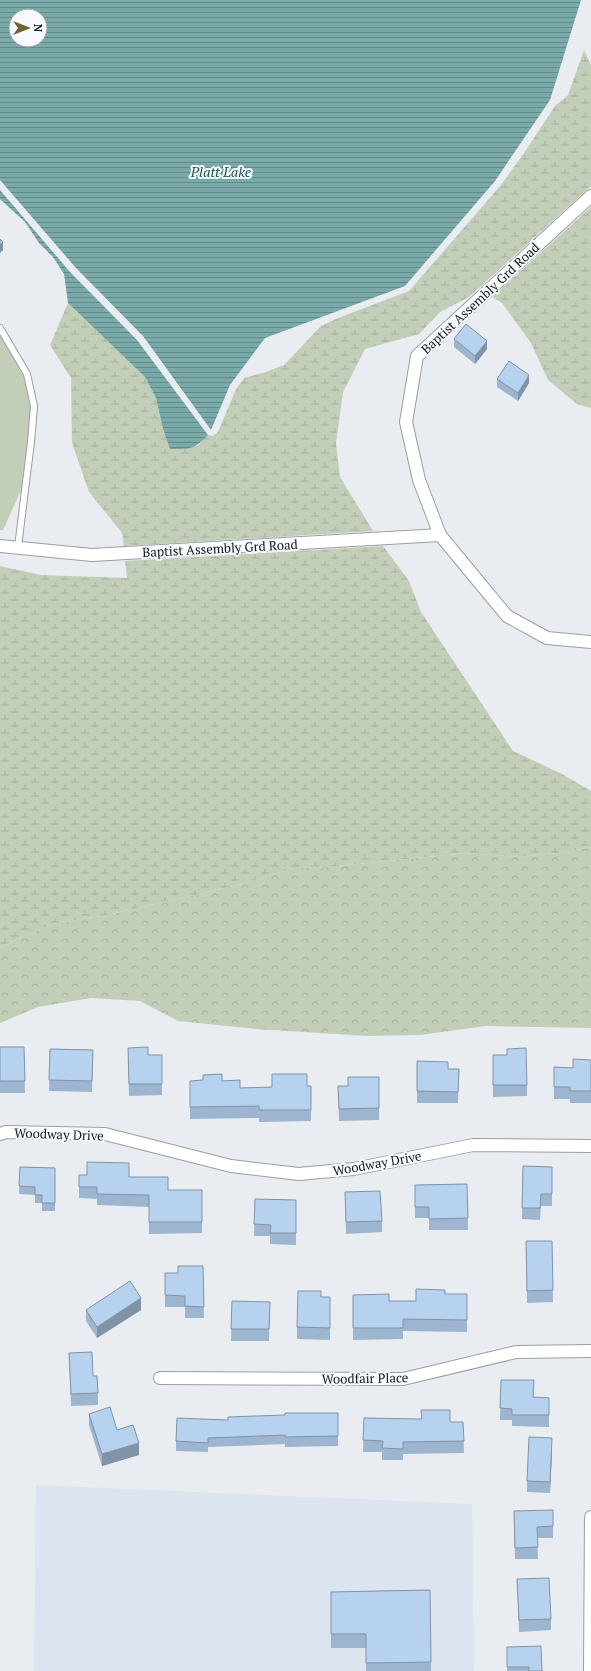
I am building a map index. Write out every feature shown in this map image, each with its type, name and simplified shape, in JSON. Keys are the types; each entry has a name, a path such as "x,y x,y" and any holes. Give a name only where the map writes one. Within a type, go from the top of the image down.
{"street":[{"name":"Baptist Assembly Grd Road","path":"591,196 417,356 406,422 420,480 440,535 508,616 547,638 591,642"},
{"name":"Baptist Assembly Grd Road","path":"0,546 92,555 440,535"},
{"name":"Woodway Drive","path":"0,1134 6,1132 105,1134 231,1166 299,1174 354,1169 473,1145 591,1146"},
{"name":"Woodfair Place","path":"160,1378 403,1379 516,1352 591,1351"},
{"path":"590,1671 591,1517"}],"lane":[{"path":"0,328 28,374 34,406 18,547"}],"shaded area":[{"path":"36,1485 472,1504 474,1671 34,1671"}],"green space":[{"path":"584,50 591,65 591,186 469,297 440,312 419,334 365,349 343,392 336,443 340,477 373,531 124,546 122,533 89,492 72,443 71,378 50,345 68,303 145,377 156,398 163,429 170,449 198,446 208,435 213,436 218,432 236,389 244,378 284,365 321,326 409,291 501,185 555,106 568,95"},
{"path":"591,207 591,408 577,404 548,380 531,343 502,303 492,297"},
{"path":"0,330 25,370 33,403 22,488 3,530 0,530"},
{"path":"383,546 409,581 421,612 513,751 562,774 591,791 591,847 566,852 521,857 467,853 328,867 295,868 238,885 107,915 53,924 0,947 0,566 41,575 127,578 125,561"},
{"path":"591,847 591,1028 486,1026 420,1035 367,1036 256,1029 178,1021 140,1001 91,998 38,1007 0,1023 0,947 53,924 107,915 238,885 295,868 328,867 467,853 521,857 566,852"}],"water":[{"name":"Platt Lake","path":"0,0 581,0 550,100 495,181 405,286 265,338 230,385 211,430 143,336 76,268 0,180"},
{"path":"0,190 70,272 137,340 208,435 199,444 187,449 170,449 163,429 156,398 145,377 68,303 64,274 53,257 39,243 25,222 0,199"}],"building":[{"path":"466,324 487,341 475,356 454,339"},
{"path":"509,361 529,375 518,393 497,379"},
{"path":"0,1047 24,1047 25,1081 0,1081"},
{"path":"148,1047 148,1055 162,1055 162,1084 129,1084 128,1048"},
{"path":"526,1048 527,1085 493,1085 493,1055 507,1055 507,1049"},
{"path":"50,1049 93,1050 92,1081 49,1080"},
{"path":"573,1059 591,1060 591,1091 570,1091 570,1087 554,1087 554,1067 573,1068"},
{"path":"417,1061 448,1062 448,1069 459,1069 458,1092 417,1091"},
{"path":"222,1074 222,1081 240,1080 240,1088 272,1087 272,1074 307,1074 307,1086 311,1086 311,1110 259,1110 259,1106 190,1107 190,1081 203,1080 203,1075"},
{"path":"348,1077 379,1077 379,1108 339,1109 338,1086 348,1086"},
{"path":"87,1162 129,1163 129,1177 168,1177 168,1190 202,1190 202,1222 149,1222 149,1195 97,1194 97,1187 79,1187 79,1175 87,1175"},
{"path":"523,1166 552,1167 552,1194 541,1194 540,1208 522,1208"},
{"path":"20,1167 55,1168 55,1203 42,1203 42,1195 35,1195 35,1187 19,1186"},
{"path":"467,1184 468,1218 429,1219 429,1207 415,1207 415,1185"},
{"path":"380,1191 382,1221 346,1222 345,1192"},
{"path":"255,1199 296,1200 296,1233 270,1233 271,1225 254,1224"},
{"path":"526,1241 552,1241 553,1290 527,1291"},
{"path":"178,1266 203,1266 204,1307 185,1306 185,1296 165,1295 165,1273 178,1273"},
{"path":"130,1281 141,1298 97,1327 86,1310"},
{"path":"416,1289 445,1290 445,1294 467,1294 467,1320 403,1319 403,1328 353,1328 353,1295 389,1294 389,1301 416,1301"},
{"path":"298,1291 321,1291 321,1297 330,1297 330,1328 297,1327"},
{"path":"232,1301 270,1302 269,1329 231,1329"},
{"path":"92,1352 93,1376 97,1376 98,1393 71,1394 69,1353"},
{"path":"501,1380 534,1380 533,1397 549,1398 549,1415 512,1415 512,1409 500,1408"},
{"path":"110,1407 117,1430 133,1425 139,1443 102,1454 89,1414"},
{"path":"421,1410 450,1410 450,1422 463,1422 464,1441 403,1442 403,1449 382,1448 383,1441 363,1440 364,1418 422,1419"},
{"path":"285,1413 338,1413 338,1436 285,1437 285,1435 208,1438 208,1443 176,1441 177,1418 228,1420 228,1417 285,1415"},
{"path":"529,1437 552,1438 550,1482 527,1481"},
{"path":"553,1510 553,1526 537,1527 538,1547 515,1548 514,1511"},
{"path":"549,1578 551,1619 519,1620 517,1579"},
{"path":"430,1590 431,1662 366,1663 366,1634 331,1634 331,1592"},
{"path":"541,1646 542,1671 529,1671 529,1667 507,1667 507,1647"}]}
